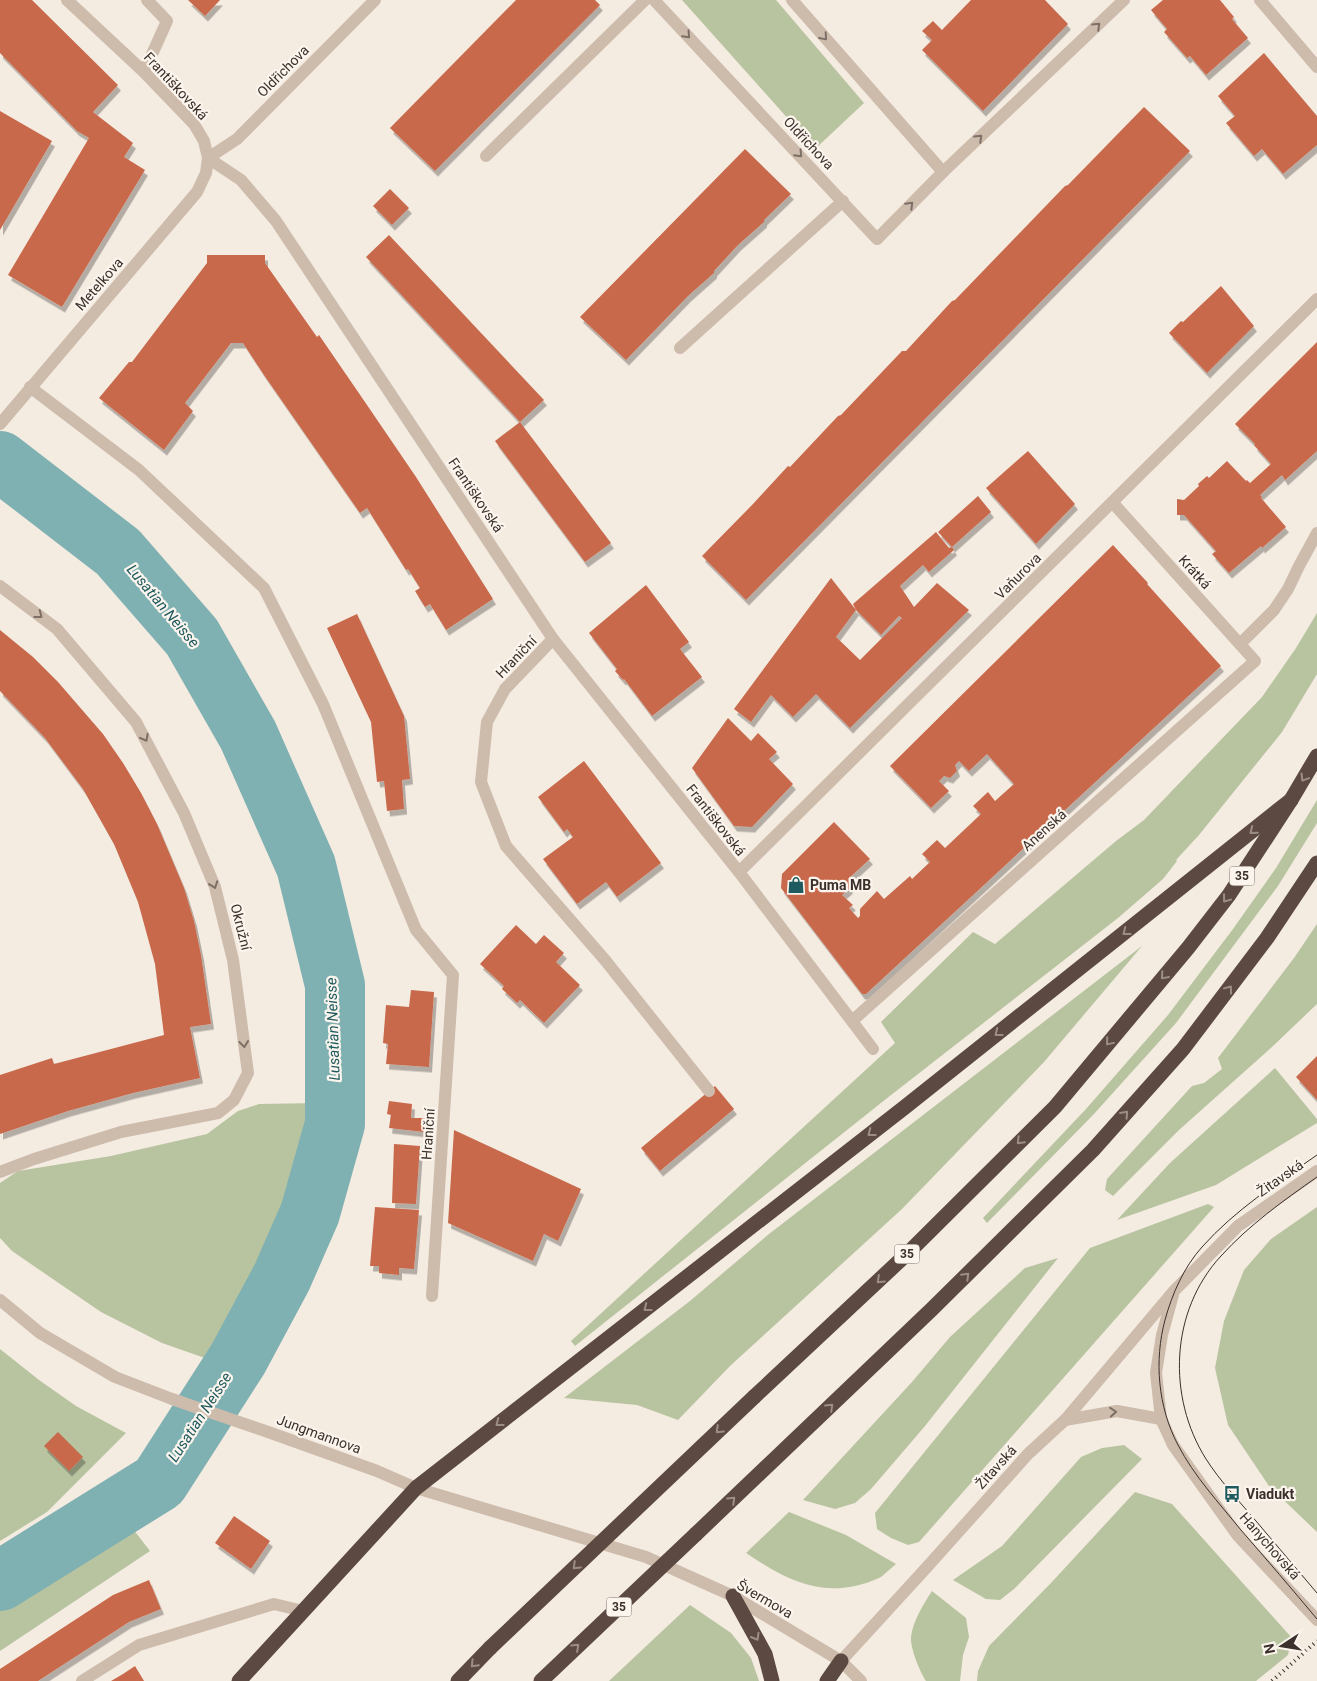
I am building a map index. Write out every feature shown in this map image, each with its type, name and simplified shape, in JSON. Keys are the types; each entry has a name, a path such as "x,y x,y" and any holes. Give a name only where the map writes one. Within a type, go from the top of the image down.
{"highway":[{"name":"35","path":"458,1681 490,1648 909,1252 1055,1107 1194,941 1230,895 1317,756"},
{"path":"239,1681 416,1488 912,1100 1291,800"},
{"name":"35","path":"541,1681 938,1303 1093,1150 1184,1049 1267,938 1317,863"},
{"path":"733,1596 765,1654 772,1681"},
{"path":"827,1681 840,1661"}],"street":[{"name":"Františkovská","path":"67,0 144,72 194,124 204,141 208,158 241,180 276,221 553,639 739,872 873,1049"},
{"path":"144,72 167,21 147,0"},
{"name":"Oldřichova","path":"208,158 237,139 375,0"},
{"path":"486,156 646,0"},
{"name":"Oldřichova","path":"654,0 876,239 1124,0"},
{"path":"792,0 944,172"},
{"path":"1260,0 1317,67"},
{"name":"Metelkova","path":"2,422 197,192 206,173 208,158"},
{"path":"680,348 843,202"},
{"name":"Vaňurova","path":"739,872 1317,299"},
{"name":"Hraniční","path":"30,388 138,470 264,588 323,704 416,930 453,975 432,1296"},
{"name":"Krátká","path":"1113,503 1255,661"},
{"path":"1240,644 1274,610 1288,589 1317,533"},
{"name":"Okružní","path":"0,586 57,628 136,722 184,813 215,887 233,960 248,1073 234,1100 218,1112 121,1132 34,1159 0,1172"},
{"name":"Hraniční","path":"553,639 505,689 486,722 481,782 506,846 605,960 709,1091"},
{"name":"Anenská","path":"852,1021 1255,661"},
{"name":"Žitavská","path":"840,1661 1028,1454 1065,1420 1173,1292 1238,1226 1317,1171"},
{"name":"Žitavská","path":"1161,1419 1156,1373 1162,1334 1173,1292"},
{"name":"Jungmannova","path":"0,1300 40,1334 115,1377 377,1471 416,1488 646,1557"},
{"path":"1065,1420 1117,1411 1161,1419"},
{"name":"Hanychovská","path":"1161,1419 1173,1446 1238,1536 1317,1620"},
{"name":"Švermova","path":"646,1557 733,1596 840,1661 861,1681"},
{"path":"82,1681 139,1645 274,1604 303,1611"}],"green space":[{"path":"682,0 776,0 864,103 815,149"},
{"path":"1317,613 1317,674 1282,732 1199,835 1176,860 1163,879 1118,918 575,1346 571,1341 895,1043 881,1022 973,932 995,944 1116,841 1144,820 1262,697 1296,648"},
{"path":"1317,800 1317,823 1278,886 1176,1023 1093,1115 987,1223 983,1218 1086,1109 1168,1015 1276,868"},
{"path":"1317,924 1317,1004 1179,1130 1113,1196 1105,1190 1107,1179 1192,1086 1204,1083 1222,1069 1218,1058 1294,958"},
{"path":"1142,946 1044,1062 902,1209 730,1366 678,1420 637,1405 564,1398 690,1301 769,1234"},
{"path":"1275,1068 1317,1119 1317,1123 1216,1185 1117,1220 1170,1163"},
{"path":"318,1103 300,1202 267,1291 222,1364 162,1343 101,1312 12,1251 0,1238 0,1183 18,1171 111,1156 207,1134 238,1111 259,1104"},
{"path":"1208,1204 1214,1207 919,1542 908,1545 891,1538 877,1529 875,1513 1090,1248"},
{"path":"1317,1207 1317,1532 1269,1486 1228,1425 1215,1368 1224,1321 1244,1270 1271,1239"},
{"path":"1058,1258 925,1426 871,1489 855,1503 835,1509 803,1500 912,1382 950,1337 1025,1268"},
{"path":"0,1349 76,1406 126,1433 47,1512 0,1541"},
{"path":"1124,1445 1142,1459 1014,1589 1000,1600 986,1599 953,1580 1002,1546 1081,1457 1102,1448"},
{"path":"1135,1492 1172,1504 1292,1638 1288,1655 1256,1681 977,1681 978,1671 989,1646 1051,1583"},
{"path":"789,1512 846,1535 896,1564 875,1580 855,1586 825,1588 798,1582 746,1553"},
{"path":"126,1520 150,1551 0,1651 0,1596"},
{"path":"932,1591 966,1618 969,1637 963,1655 960,1681 926,1681 918,1666 911,1642 912,1631 919,1613"},
{"path":"690,1605 731,1633 751,1658 759,1681 609,1681"}],"building":[{"path":"0,0 32,0 118,85 93,112 133,143 124,157 145,170 62,307 8,275 89,138 77,131 0,53"},
{"path":"188,0 220,0 205,16"},
{"path":"516,0 595,0 600,5 435,171 390,128"},
{"path":"971,0 1045,0 1068,24 983,111 922,50 932,40 922,31 933,21 942,30"},
{"path":"1163,0 1220,0 1234,17 1232,19 1248,38 1206,75 1190,56 1187,58 1164,32 1167,29 1151,10"},
{"path":"1264,53 1317,116 1317,145 1283,174 1262,149 1254,156 1226,123 1235,116 1218,96"},
{"path":"1144,107 1190,151 746,600 702,556 788,466 790,467 902,351 906,351 952,301"},
{"path":"0,111 52,141 0,230"},
{"path":"745,149 791,194 738,245 714,273 688,296 626,360 580,317"},
{"path":"390,189 409,208 392,225 373,206"},
{"path":"389,235 544,400 520,422 366,257"},
{"path":"207,255 265,255 265,263 317,337 319,335 416,477 493,599 446,630 430,604 425,607 415,591 420,588 408,569 406,570 367,508 360,513 243,343 231,343 185,403 193,411 164,450 99,398 129,362 132,362 207,263"},
{"path":"1221,286 1254,326 1207,373 1169,333"},
{"path":"1317,342 1317,451 1285,480 1282,475 1260,495 1286,527 1229,573 1212,554 1216,551 1184,515 1177,515 1177,499 1184,500 1199,486 1198,484 1207,476 1209,478 1227,461 1250,483 1271,464 1235,424"},
{"path":"520,422 611,543 585,562 495,441"},
{"path":"1028,451 1075,504 1036,544 986,488"},
{"path":"978,496 991,512 952,547 938,532"},
{"path":"936,532 949,548 952,547 954,550 929,572 923,565 900,586 914,607 937,583 969,610 850,728 816,694 793,717 771,695 751,722 734,709 831,578 856,610 853,604","holes":["856,610 881,635 899,616 902,618 860,660 836,637"]},
{"path":"1113,545 1221,666 866,994 862,994 781,888 782,874 834,822 870,859 848,879 852,883 849,889 842,895 853,905 849,908 858,918 860,916 860,909 877,891 884,899 910,876 912,879 930,862 922,854 937,840 945,848 981,814 973,806 988,792 995,801 1014,784 987,754 969,771 959,761 955,765 957,771 950,778 944,776 939,781 949,791 931,808 890,766"},
{"path":"646,585 689,642 680,649 702,677 652,716 624,679 615,671 617,669 589,633"},
{"path":"357,614 404,716 410,779 402,780 404,809 387,811 384,781 377,782 371,722 327,628"},
{"path":"0,630 33,657 58,682 103,734 141,793 157,824 184,888 194,921 211,1024 190,1027 200,1078 133,1093 68,1111 0,1134 0,1075 52,1058 54,1064 164,1035 155,964 138,902 114,844 83,789 45,738 0,691"},
{"path":"728,718 751,741 758,733 777,752 769,759 793,784 752,827 734,826 692,768"},
{"path":"584,761 661,863 617,897 606,882 577,904 543,859 573,837 567,829 564,832 538,797"},
{"path":"516,925 536,944 544,935 564,953 556,962 580,985 544,1023 520,1000 517,1003 502,989 504,986 480,964"},
{"path":"411,990 434,992 429,1067 386,1064 388,1044 383,1043 386,1005 409,1007"},
{"path":"1317,1056 1317,1100 1296,1077"},
{"path":"715,1086 734,1109 660,1171 641,1148"},
{"path":"389,1101 412,1104 411,1118 425,1118 424,1132 389,1128 391,1115 387,1114"},
{"path":"454,1130 581,1189 558,1241 544,1234 533,1261 448,1223"},
{"path":"394,1144 420,1146 416,1204 392,1203"},
{"path":"375,1207 419,1210 414,1269 399,1268 399,1275 379,1273 379,1266 370,1266"},
{"path":"58,1432 83,1457 69,1471 44,1446"},
{"path":"234,1516 270,1541 251,1569 215,1543"},
{"path":"149,1580 161,1609 129,1622 38,1681 0,1681 0,1669 113,1595"},
{"path":"135,1666 144,1681 111,1681 123,1674"}],"waterway":[{"name":"Lusatian Neisse","path":"0,461 118,552 192,637 248,735 306,866 335,985 335,1124 310,1213 282,1277 238,1359 159,1482 0,1581"}],"tram line":[{"path":"1317,1155 1242,1209 1202,1247 1190,1263 1179,1281 1165,1320 1159,1368 1162,1400 1166,1415 1184,1456 1199,1478 1241,1530 1317,1619"},
{"path":"1317,1177 1255,1224 1221,1256 1204,1278 1192,1302 1184,1328 1180,1355 1180,1382 1185,1409 1193,1435 1206,1459 1230,1491 1317,1593"}],"railway":[{"path":"1272,1681 1317,1641"}],"place":[{"name":"Puma MB","path":"796,885"},
{"name":"Viadukt","path":"1232,1494"}]}
